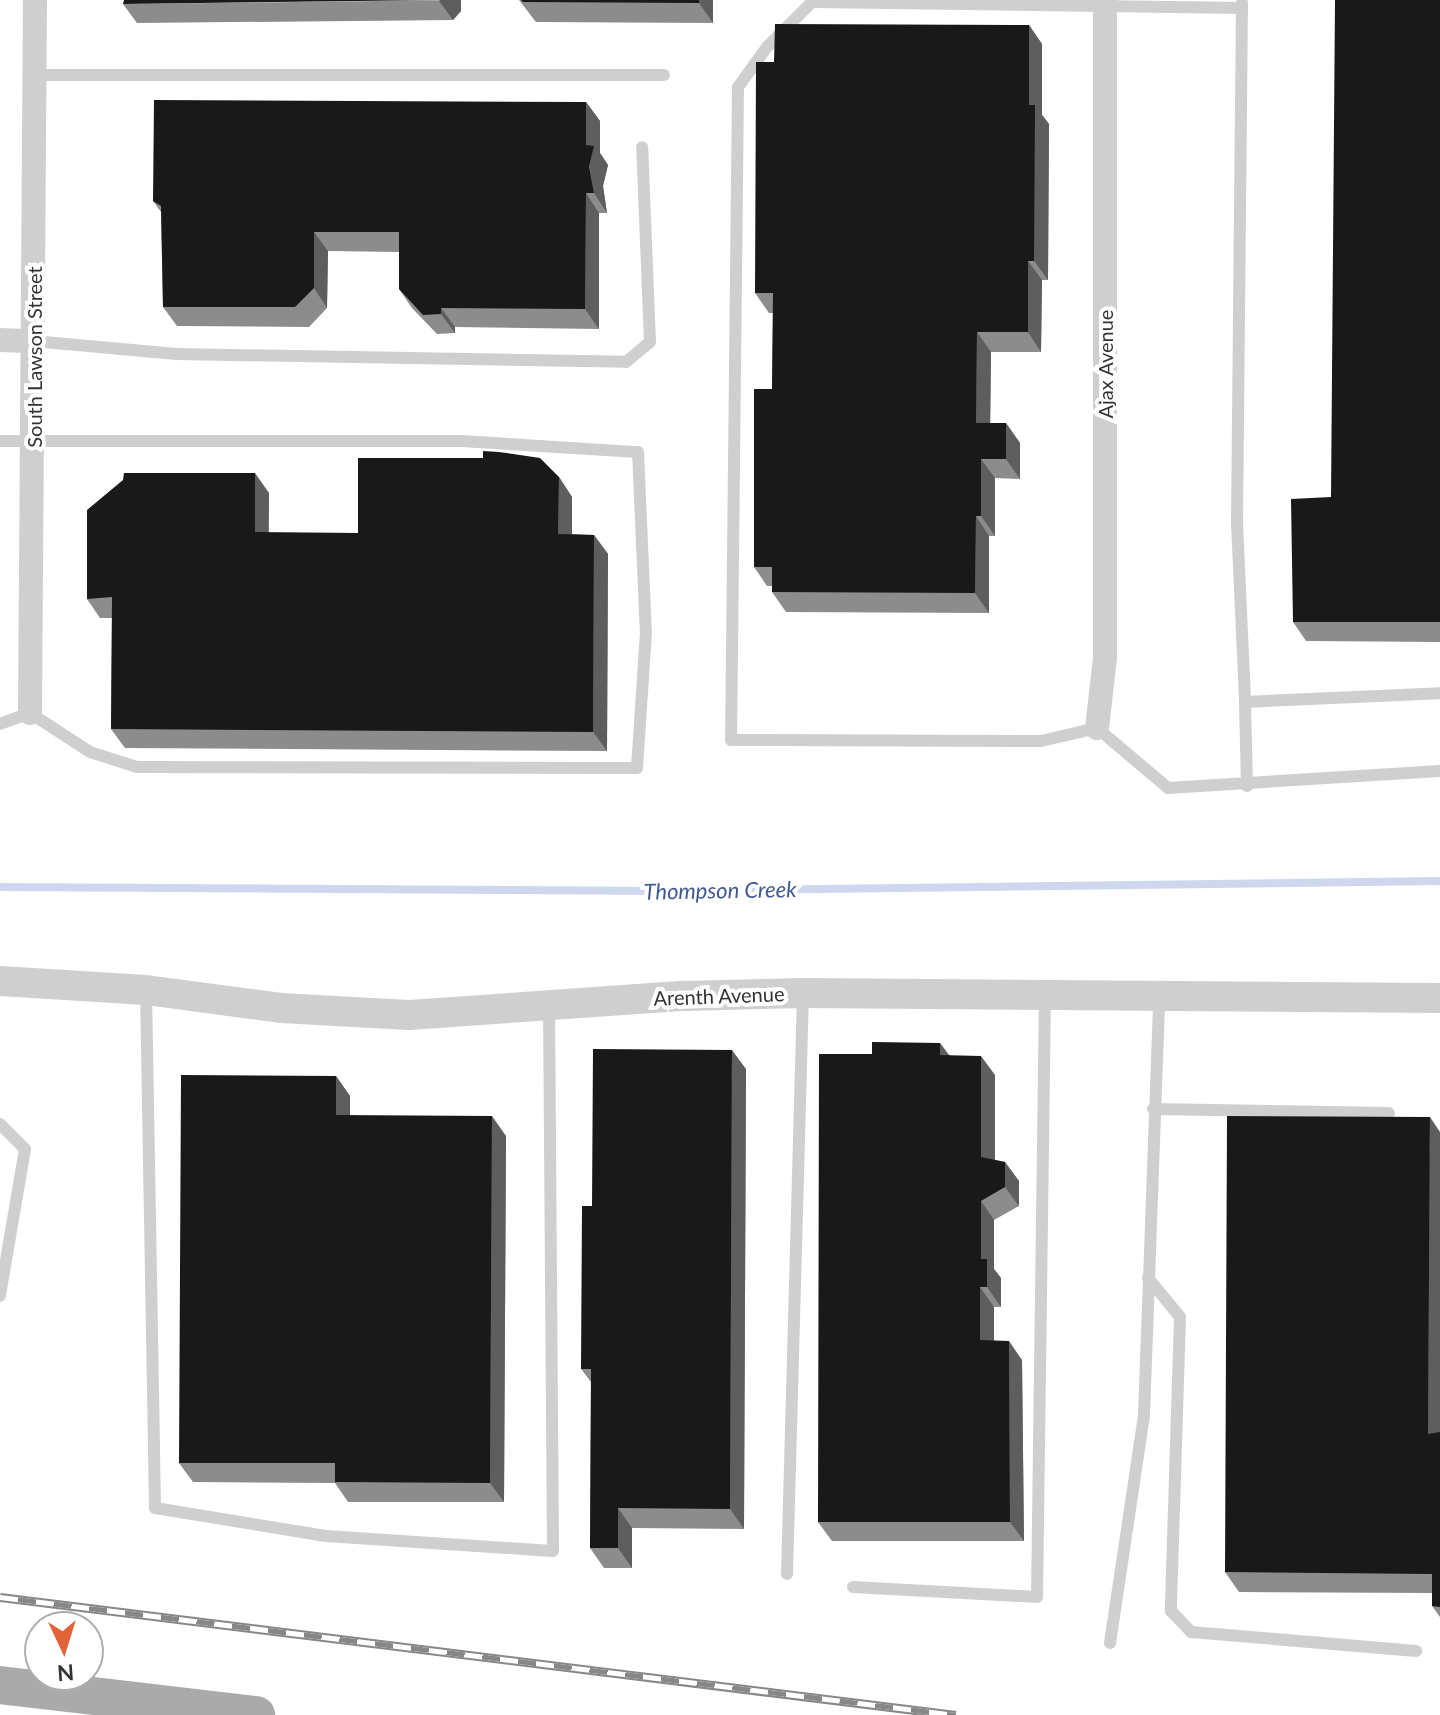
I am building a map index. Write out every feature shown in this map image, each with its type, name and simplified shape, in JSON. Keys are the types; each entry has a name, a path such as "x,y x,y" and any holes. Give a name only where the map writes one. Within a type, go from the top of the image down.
{"main road":[{"path":"0,1685 256,1715"}],"street":[{"name":"South Lawson Street","path":"30,713 35,441 35,0"},
{"name":"Ajax Avenue","path":"1097,728 1105,658 1105,3"},
{"path":"0,340 33,341"},
{"name":"Arenth Avenue","path":"0,981 146,990 281,1008 409,1015 803,993 1440,998"}],"lane":[{"path":"1247,786 1237,523 1242,4 812,2 767,47 738,87 731,740 1041,741 1097,728 1168,788 1247,786 1440,771"},
{"path":"34,75 664,75"},
{"path":"33,341 176,354 491,356 626,362 650,342 642,147"},
{"path":"0,441 461,441 638,452 646,632 637,768 137,767 90,752 30,713 0,724"},
{"path":"1245,702 1440,693"},
{"path":"146,990 155,1508 326,1536 553,1551 549,1005"},
{"path":"787,1574 803,993"},
{"path":"853,1587 1037,1597 1045,995"},
{"path":"1110,1643 1144,1415 1159,996"},
{"path":"1153,1109 1389,1113"},
{"path":"0,1124 25,1149 0,1296"},
{"path":"1148,1278 1180,1317 1171,1611 1191,1632 1416,1651"}],"building":[{"path":"124,0 440,0 123,4"},
{"path":"521,0 699,0 699,3 523,2"},
{"path":"1335,0 1440,0 1440,622 1293,622 1291,499 1331,497"},
{"path":"775,24 1029,25 1029,105 1035,105 1034,261 1028,261 1028,332 977,332 976,423 1006,423 1006,459 981,459 981,516 976,516 975,593 772,592 772,567 754,567 754,389 772,389 773,293 755,293 756,62 774,62"},
{"path":"154,100 586,102 586,145 594,146 589,166 594,193 586,193 585,309 441,308 441,314 423,315 399,289 399,232 314,232 314,288 295,307 163,307 161,206 153,201"},
{"path":"483,451 540,458 559,477 558,534 594,535 593,732 111,729 112,597 87,599 87,510 123,480 124,473 255,473 255,532 358,533 358,458 483,458"},
{"path":"872,1042 940,1043 940,1055 981,1056 981,1157 1005,1162 1005,1187 981,1201 981,1259 987,1259 987,1287 980,1287 980,1340 1009,1341 1010,1522 818,1522 819,1054 872,1054"},
{"path":"593,1049 732,1050 730,1509 618,1508 618,1548 590,1548 591,1369 581,1369 582,1206 592,1206"},
{"path":"181,1075 336,1076 336,1115 492,1116 490,1483 335,1482 335,1463 179,1463"},
{"path":"1227,1116 1430,1117 1428,1434 1440,1432 1440,1607 1432,1606 1432,1574 1225,1572"}],"waterway":[{"name":"Thompson Creek","path":"0,887 665,891 1440,881"}],"railway":[{"path":"0,1597 956,1715"}]}
